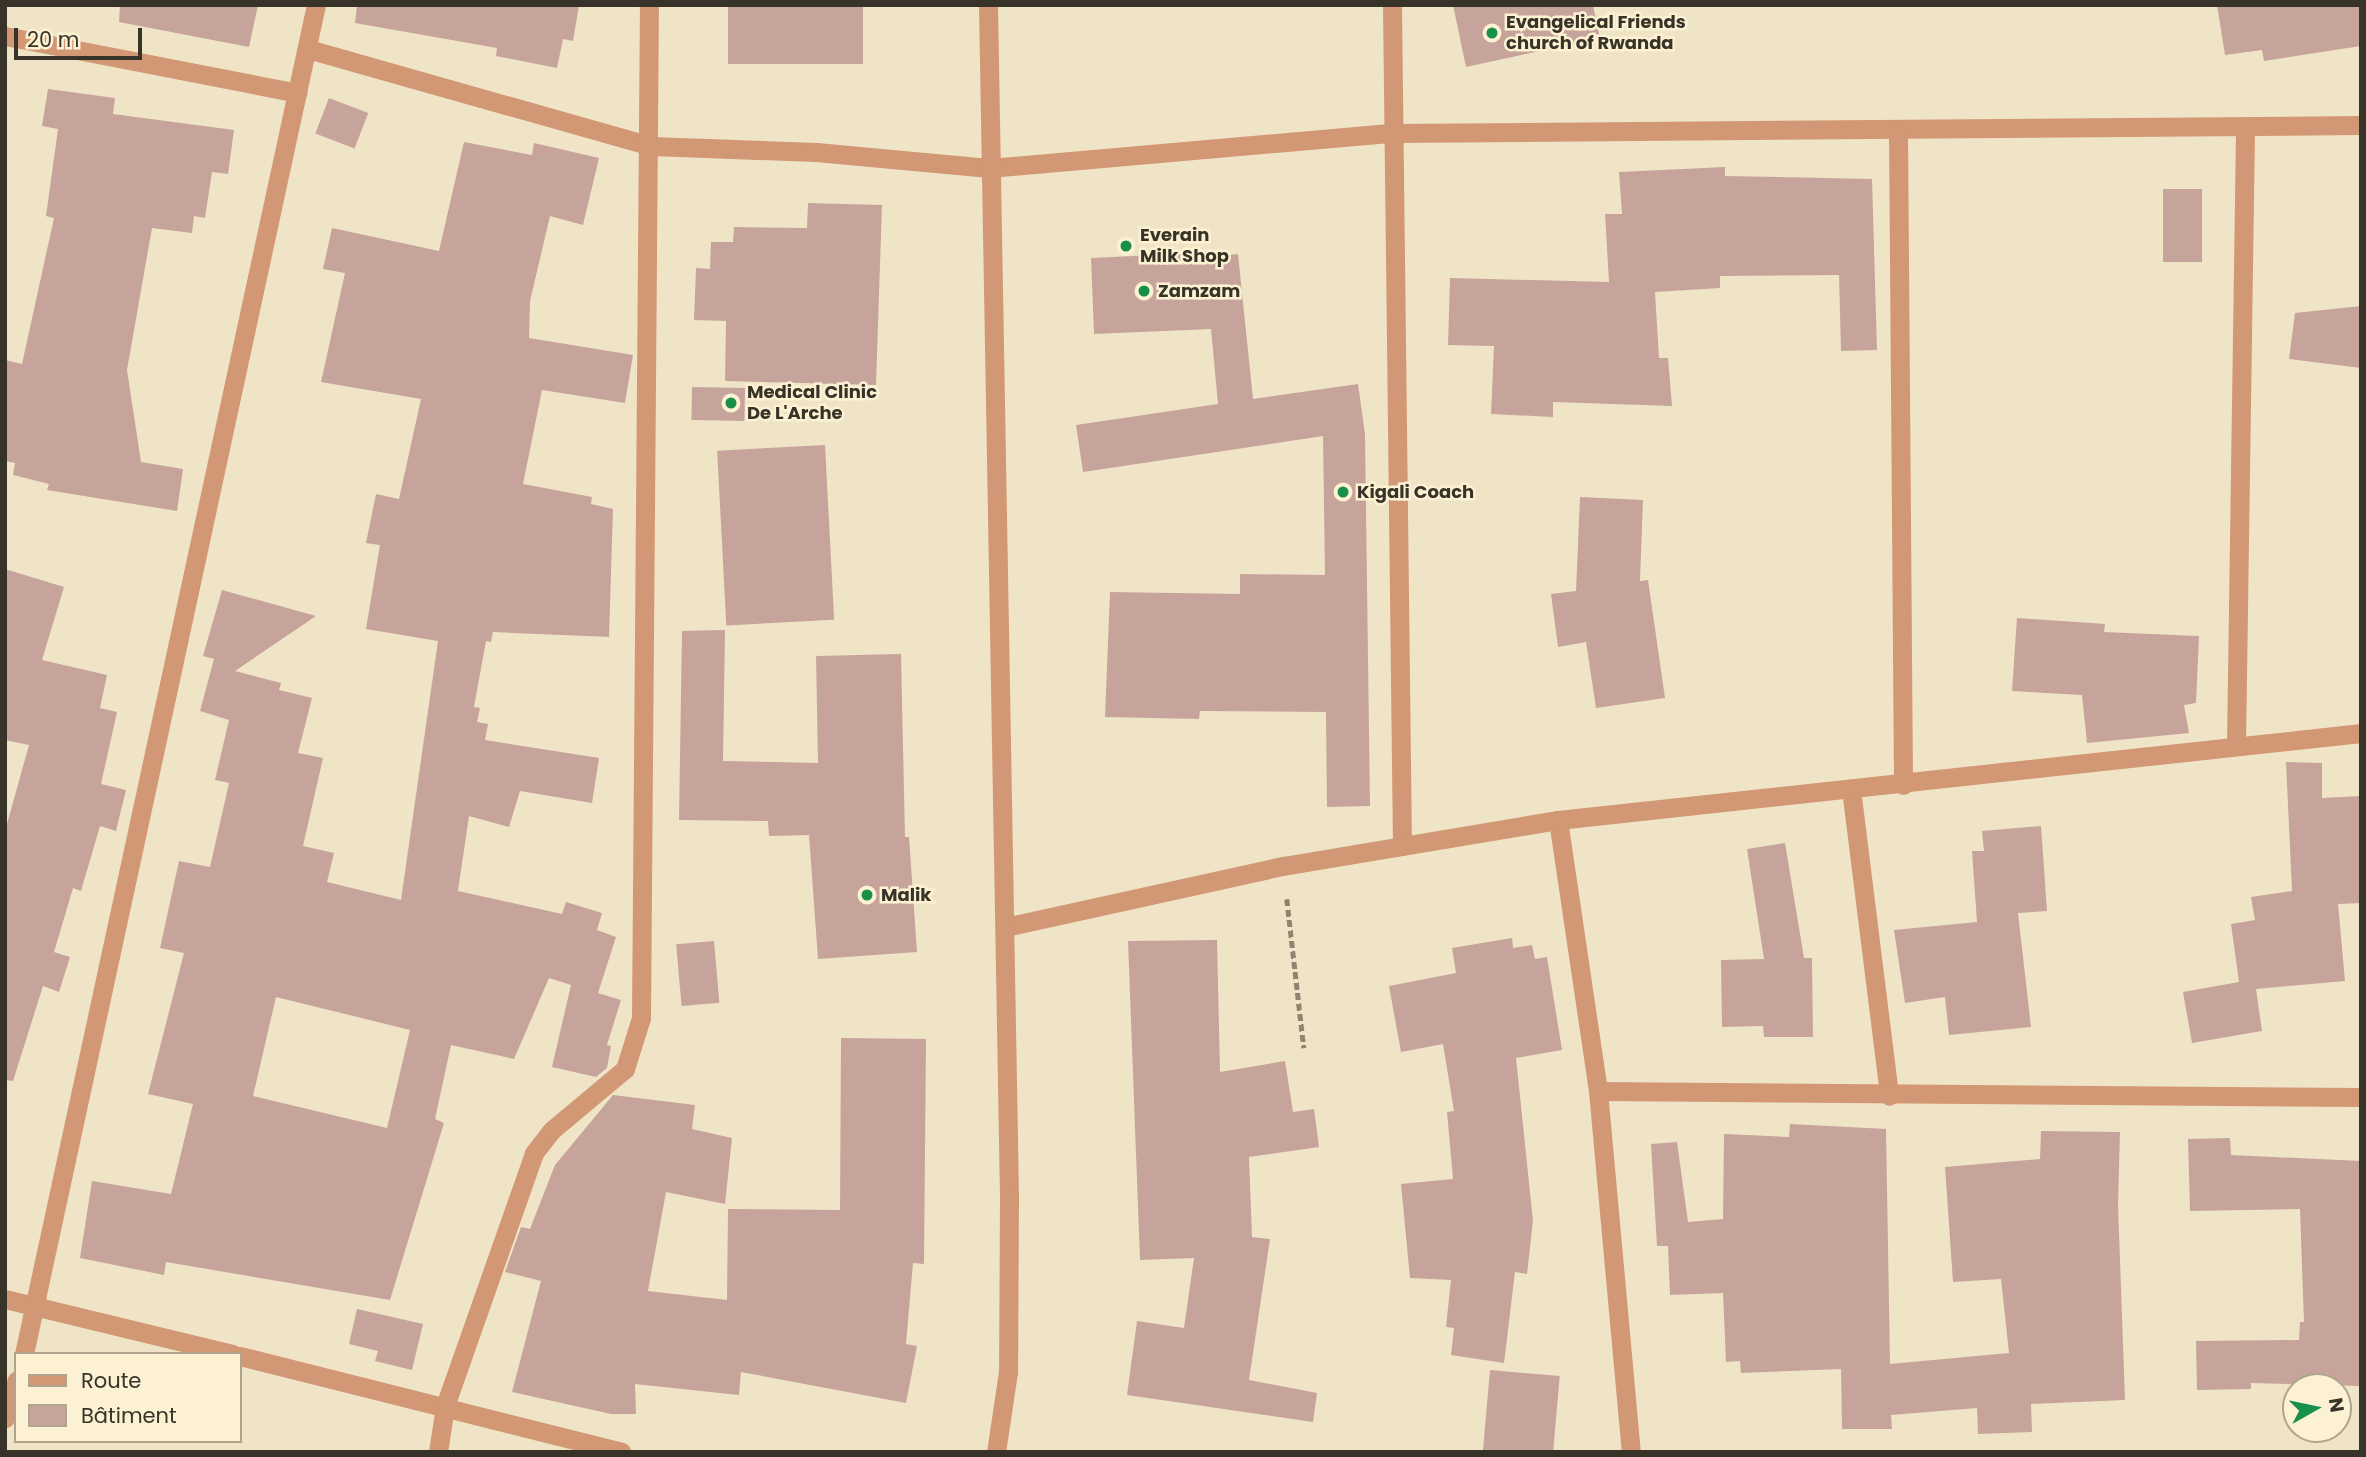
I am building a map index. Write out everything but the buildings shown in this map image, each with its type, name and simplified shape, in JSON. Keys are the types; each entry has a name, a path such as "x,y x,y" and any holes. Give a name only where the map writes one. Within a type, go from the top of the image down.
{"street":[{"path":"25,1352 37,1306 316,5"},
{"path":"438,1452 445,1406 534,1153 552,1130 625,1069 642,1018 651,146 649,5"},
{"path":"988,5 1005,927 1008,1372 996,1452"},
{"path":"1392,5 1402,846"},
{"path":"5,36 297,93"},
{"path":"308,49 651,146 816,152 989,168 1392,132 2245,128 2361,125"},
{"path":"2236,745 2245,128"},
{"path":"1898,130 1903,785"},
{"path":"1005,927 1283,866 1558,820 1903,785 2236,745 2361,733"},
{"path":"1851,789 1889,1096"},
{"path":"1558,820 1598,1091 1631,1452"},
{"path":"1598,1091 1889,1096 2361,1097"},
{"path":"5,1299 224,1352"},
{"path":"242,1356 621,1452"},
{"path":"5,1418 14,1388"}],"path":[{"path":"1283,866 1304,1048"}],"place":[{"name":"Evangelical Friends church of Rwanda","path":"1492,33"},
{"name":"Everain Milk Shop","path":"1126,246"},
{"name":"Zamzam","path":"1144,291"},
{"name":"Medical Clinic De L'Arche","path":"731,403"},
{"name":"Kigali Coach","path":"1343,492"},
{"name":"Malik","path":"867,895"}]}
